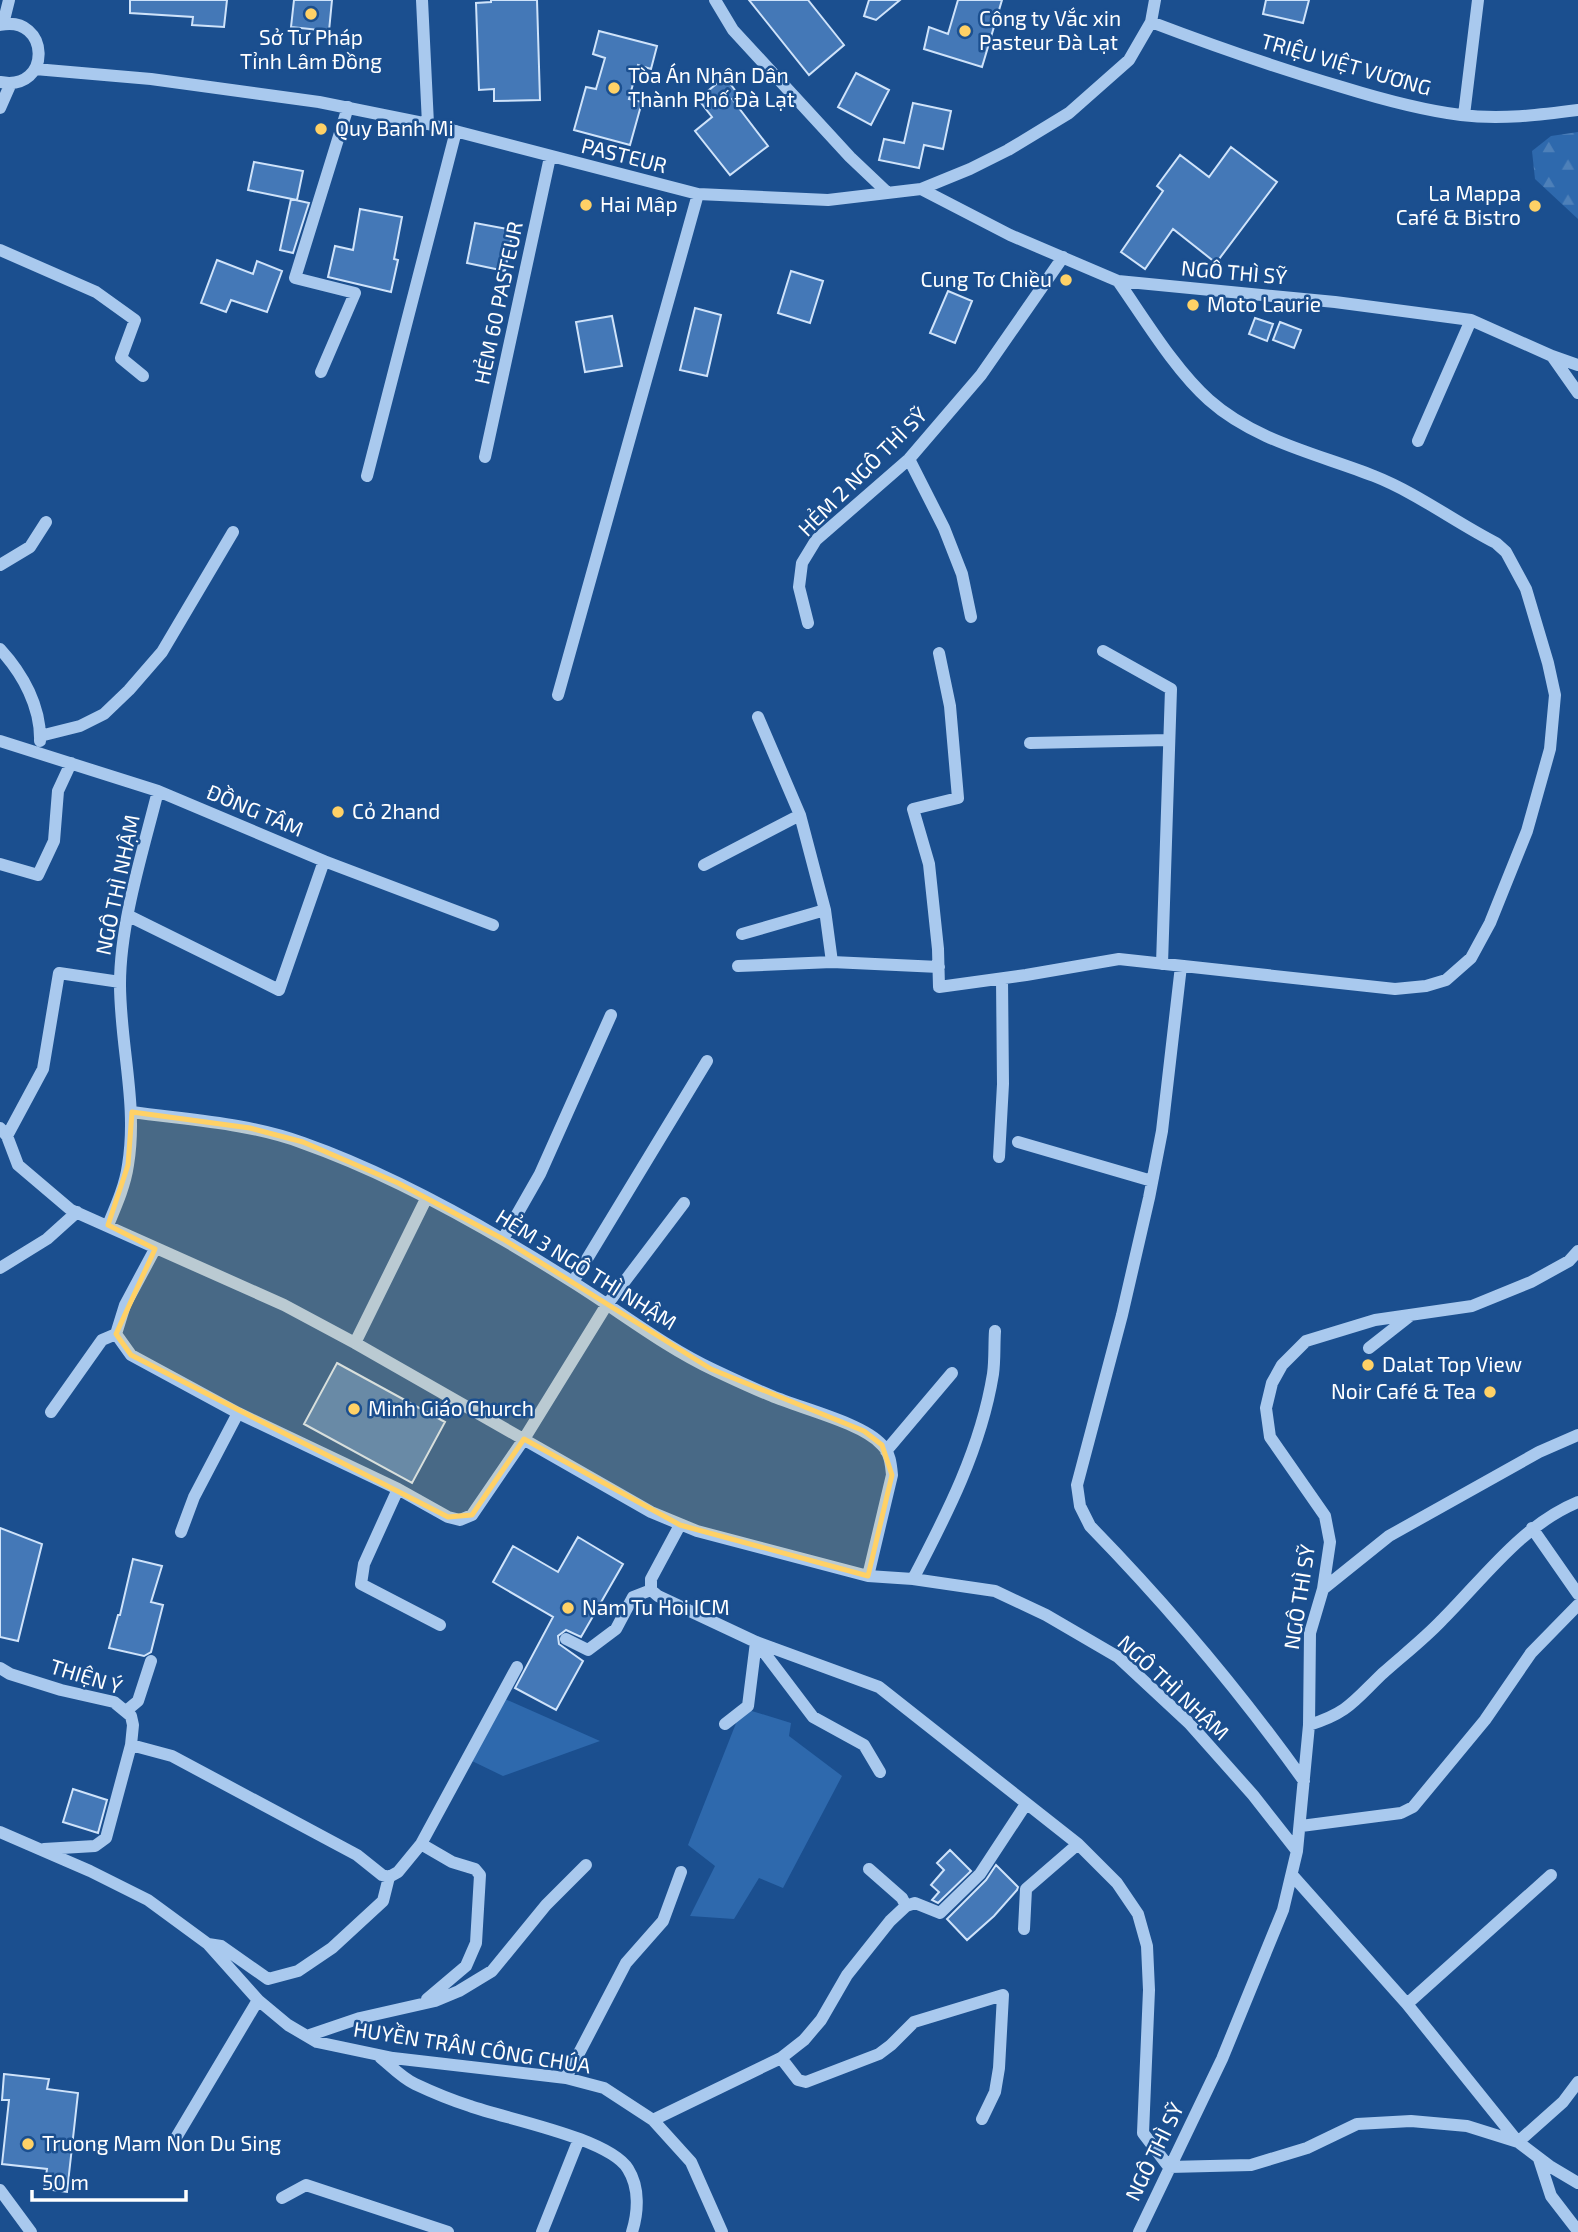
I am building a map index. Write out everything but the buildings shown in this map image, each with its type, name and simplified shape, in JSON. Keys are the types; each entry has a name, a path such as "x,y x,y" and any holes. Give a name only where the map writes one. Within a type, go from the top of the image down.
{"street":[{"path":"0,108 6,83 21,81 35,69 38,60 36,40 22,26 1,25 9,0"},
{"path":"422,0 428,124"},
{"path":"715,0 733,30 850,157 888,193"},
{"name":"PASTEUR","path":"35,69 151,79 348,107 428,124 550,158 698,194 828,200 921,189 1008,150 1069,113 1129,60 1151,22 1156,0"},
{"path":"1464,115 1478,0"},
{"name":"TRIỆU VIỆT VƯƠNG","path":"1151,22 1300,75 1392,102 1464,115 1516,117 1578,110"},
{"path":"321,372 355,293 295,278 348,107"},
{"path":"367,476 456,131"},
{"name":"HẺM 60 PASTEUR","path":"485,457 550,158"},
{"name":"NGÔ THÌ SỸ","path":"921,189 1010,235 1118,281 1335,302 1471,320 1578,365"},
{"path":"558,695 698,194"},
{"path":"0,250 96,292 135,320 121,358 143,376"},
{"name":"HẺM 2 NGÔ THÌ SỸ","path":"807,623 799,587 802,563 816,540 909,459 981,375 1063,257"},
{"path":"939,653 950,706 958,798 913,809 929,864 939,987 1119,959 1395,989 1426,986 1446,980 1471,958 1490,923 1527,831 1550,750 1555,695 1526,589 1506,552 1496,543 1376,476 1292,447 1241,422 1209,400 1183,370 1118,281"},
{"path":"1418,441 1471,320"},
{"path":"1552,356 1578,393"},
{"path":"909,459 944,528 962,574 971,617"},
{"path":"0,565 30,547 46,522"},
{"path":"40,736 80,726 104,714 129,690 162,652 233,532"},
{"path":"0,649 24,680 31,696 40,736 39,752"},
{"path":"1103,651 1171,689 1162,964"},
{"path":"758,718 800,815 825,910 832,962"},
{"path":"1030,743 1169,740"},
{"name":"ĐỒNG TÂM","path":"0,741 158,791 324,861 493,925"},
{"path":"0,864 38,875 54,841 58,792 71,763"},
{"name":"NGÔ THÌ NHẬM","path":"108,1225 128,1165 132,1112 121,1021 122,951 158,791"},
{"path":"704,865 800,815"},
{"path":"129,916 279,990 324,861"},
{"path":"742,934 825,910"},
{"path":"738,967 832,962 939,967"},
{"path":"1181,966 1162,1131 1122,1315 1077,1485 1080,1506 1090,1526 1205,1651 1304,1781"},
{"path":"4,1132 43,1069 58,973 120,982"},
{"path":"999,1157 1003,1084 1002,979"},
{"path":"503,1240 540,1174 611,1015"},
{"path":"573,1282 707,1061"},
{"name":"HẺM 3 NGÔ THÌ NHẬM","path":"132,1112 250,1128 303,1142 398,1183 503,1240 711,1369 771,1396 864,1431 886,1451"},
{"name":"NGÔ THÌ NHẬM","path":"4,1132 18,1165 71,1210 284,1305 524,1439 621,1497 680,1525 759,1549 868,1576 913,1579 995,1591 1046,1615 1118,1657 1189,1723 1253,1795 1297,1851"},
{"path":"1018,1142 1152,1181"},
{"path":"355,1343 426,1199"},
{"path":"116,1334 131,1354 238,1413 398,1489 448,1517 460,1520 472,1515 524,1439 606,1306 684,1203"},
{"path":"0,1268 47,1239 78,1212"},
{"path":"51,1412 102,1340 116,1334 125,1305 155,1249"},
{"name":"NGÔ THÌ SỸ","path":"1139,2232 1222,2059 1283,1910 1293,1876 1301,1826 1309,1725 1310,1633 1323,1589 1330,1542 1325,1516 1270,1437 1266,1408 1272,1383 1282,1366 1306,1341 1375,1320 1472,1306 1511,1292 1575,1261"},
{"path":"1369,1348 1412,1315"},
{"path":"913,1579 955,1497 970,1461 993,1373 995,1331"},
{"path":"868,1576 892,1475 890,1458 886,1451 952,1373"},
{"path":"181,1532 200,1484 238,1413"},
{"path":"1323,1589 1389,1536 1539,1452 1578,1434"},
{"path":"398,1489 365,1564 361,1584 440,1625"},
{"path":"1309,1725 1334,1717 1356,1701 1440,1623 1532,1528 1557,1511 1578,1502"},
{"path":"680,1525 651,1579 651,1590 657,1596 756,1642 879,1688 1078,1844 1117,1883 1138,1914 1147,1946 1149,1990 1143,2133 1169,2167 1251,2165 1307,2148 1357,2123 1411,2121 1467,2126 1518,2142"},
{"path":"1532,1528 1578,1594"},
{"path":"566,1639 588,1650 617,1629 633,1597 651,1590"},
{"path":"1301,1826 1401,1813 1413,1807 1485,1720 1531,1653 1578,1605"},
{"path":"725,1724 748,1706 756,1642"},
{"path":"756,1642 813,1717 864,1745 880,1772"},
{"path":"126,1711 138,1701 150,1661"},
{"path":"40,1849 95,1846 106,1838 131,1745 172,1756 357,1855 382,1875 389,1877 398,1872 421,1843 517,1667"},
{"name":"THIỆN Ý","path":"0,1668 10,1674 61,1690 114,1702 126,1711 133,1725 131,1745"},
{"path":"653,2120 781,2058 804,2040 821,2020 847,1975 890,1921 906,1906 915,1903 940,1913 980,1874 1026,1804"},
{"name":"HUYỀN TRÂN CÔNG CHÚA","path":"0,1832 148,1899 208,1944 258,2000 288,2025 317,2042 377,2055 566,2078 604,2088 653,2120 691,2162 722,2232"},
{"path":"415,2007 442,1988 466,1966 476,1942 479,1906 480,1875 475,1869 452,1862 421,1843"},
{"path":"1024,1929 1026,1888 1078,1844"},
{"path":"307,2036 360,2018 415,2007 459,1991 492,1971 546,1905 586,1865"},
{"path":"869,1869 902,1898 906,1906"},
{"path":"566,2078 626,1963 663,1921 681,1872"},
{"path":"1407,2004 1551,1875"},
{"path":"1293,1876 1407,2004 1518,2142 1578,2183"},
{"path":"208,1944 222,1946 268,1979 298,1971 332,1948 383,1901 389,1877"},
{"path":"781,2058 798,2080 806,2082 879,2054 914,2022 1003,1995 995,2092 982,2119"},
{"path":"177,2136 258,2000"},
{"path":"377,2055 412,2083 469,2106 607,2150 628,2168 635,2184 637,2217 632,2232"},
{"path":"1518,2142 1563,2102 1578,2082"},
{"path":"541,2232 579,2139"},
{"path":"1538,2157 1551,2196 1578,2231"},
{"path":"282,2197 306,2185 448,2232"},
{"path":"0,2190 31,2232"}],"highlighted area":[{"path":"132,1112 250,1128 303,1142 398,1183 503,1239 711,1369 864,1431 882,1445 892,1475 868,1576 680,1525 524,1439 472,1515 448,1517 131,1355 116,1334 155,1249 108,1225 128,1165"}],"green space":[{"path":"1578,132 1578,219 1535,179 1532,151 1551,136"},
{"path":"505,1699 600,1741 503,1776 472,1761"},
{"path":"742,1708 791,1723 789,1736 842,1776 783,1888 759,1878 734,1919 690,1916 715,1866 688,1845"}],"place":[{"name":"Sở Tư Pháp Tỉnh Lâm Đồng","path":"311,14"},
{"name":"Công ty Vắc xin Pasteur Đà Lạt","path":"965,31"},
{"name":"Tòa Án Nhân Dân Thành Phố Đà Lạt","path":"614,88"},
{"name":"Quy Banh Mi","path":"321,129"},
{"name":"Hai Mâp","path":"586,205"},
{"name":"La Mappa Café & Bistro","path":"1535,206"},
{"name":"Cung Tơ Chiều","path":"1066,280"},
{"name":"Moto Laurie","path":"1193,305"},
{"name":"Cỏ 2hand","path":"338,812"},
{"name":"Dalat Top View","path":"1368,1365"},
{"name":"Noir Café & Tea","path":"1490,1392"},
{"name":"Minh Giáo Church","path":"354,1409"},
{"name":"Nam Tu Hoi ICM","path":"568,1608"},
{"name":"Truong Mam Non Du Sing","path":"28,2144"}]}
